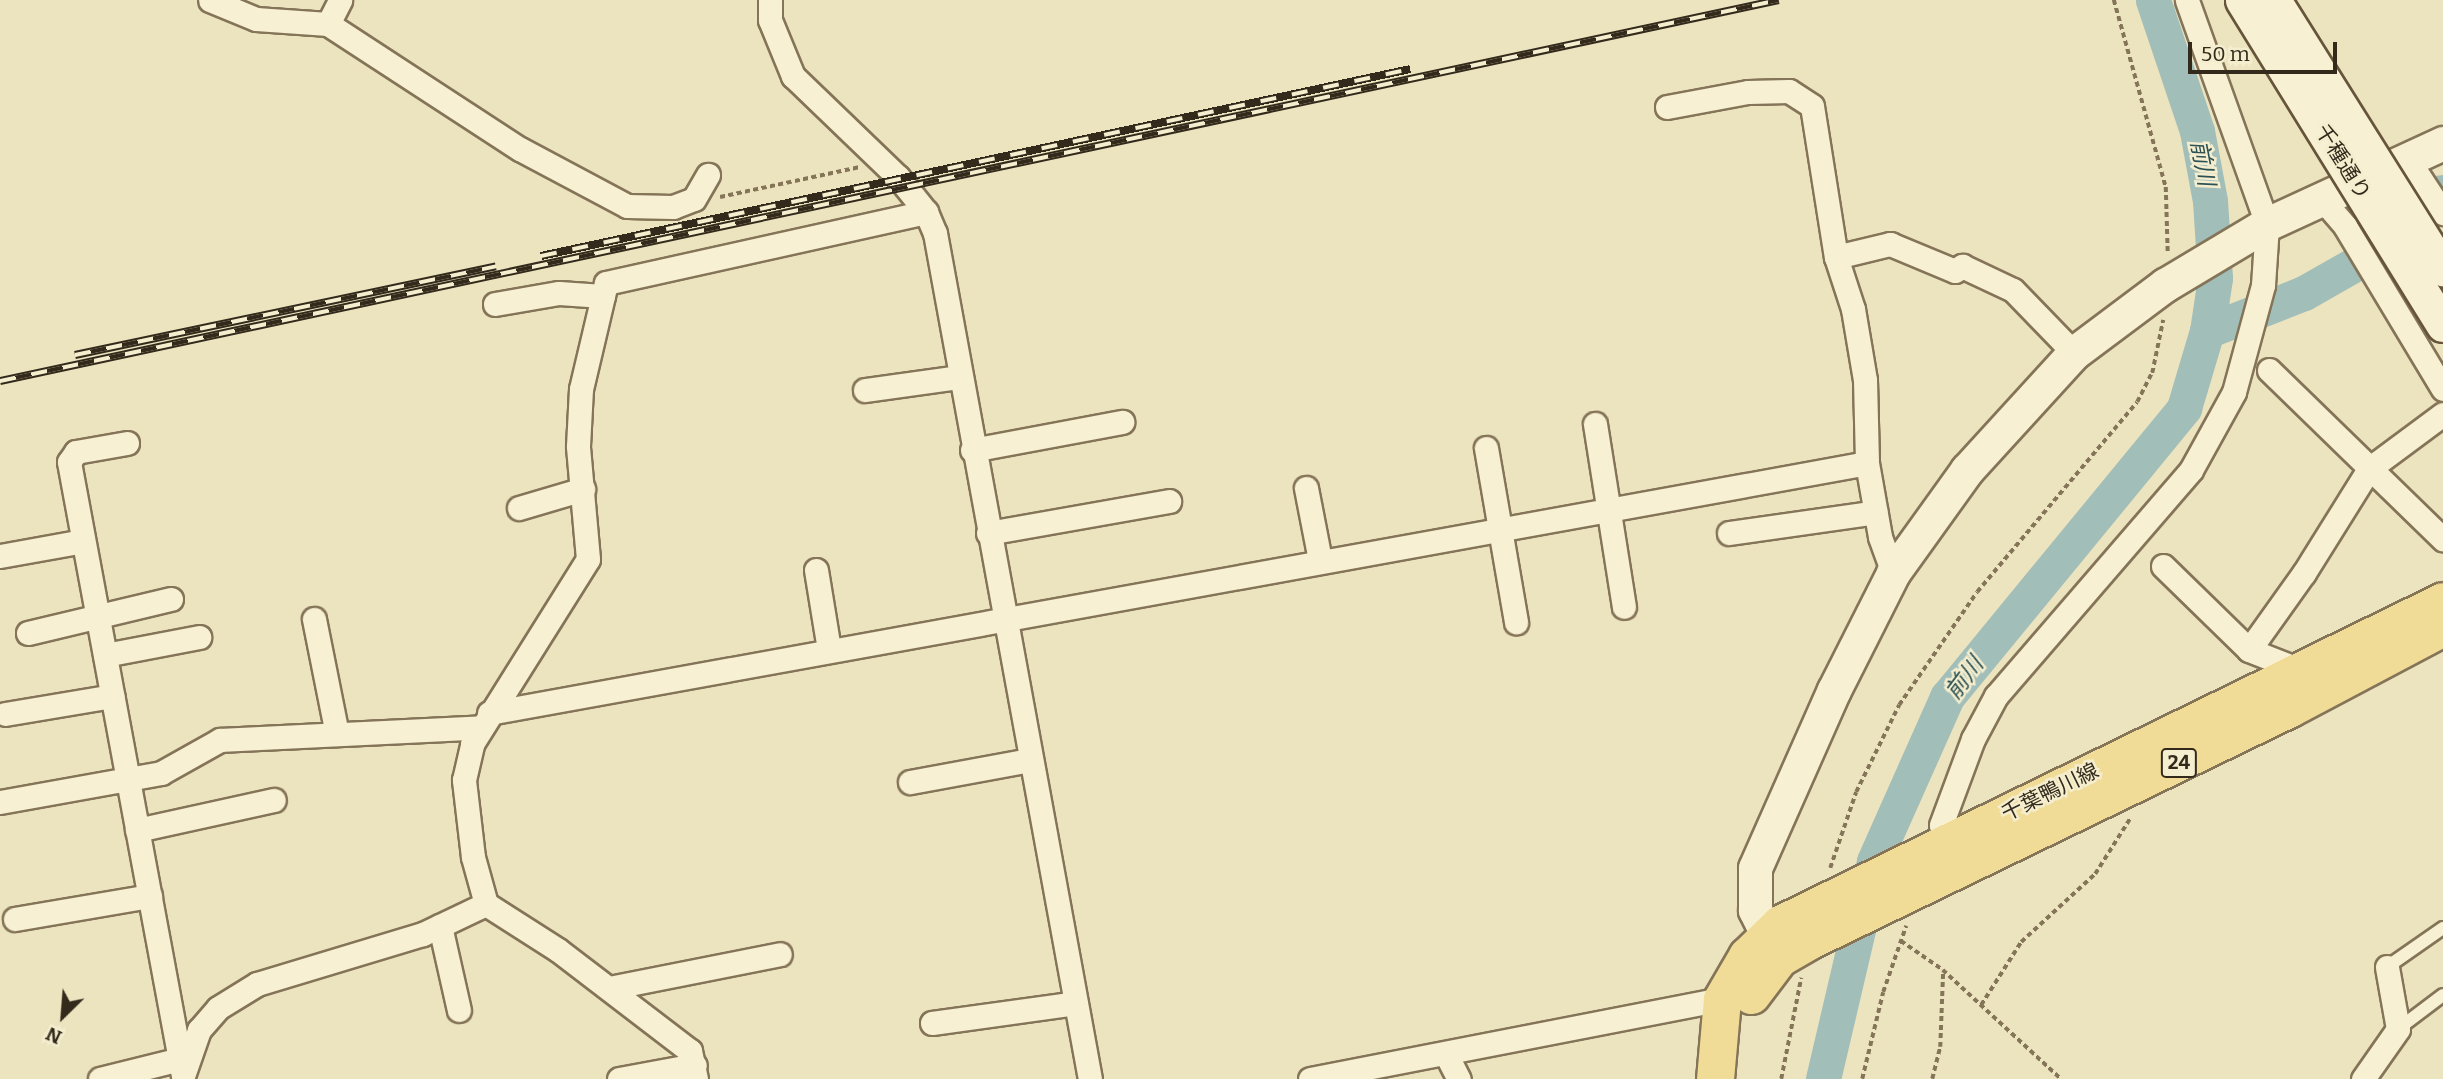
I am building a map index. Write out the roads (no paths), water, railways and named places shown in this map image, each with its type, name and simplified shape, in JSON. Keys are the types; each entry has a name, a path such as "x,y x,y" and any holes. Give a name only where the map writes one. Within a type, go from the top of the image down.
{"main road":[{"name":"千葉鴨川線","path":"1722,1039 1785,953 1823,892 1936,848 2443,601"},
{"name":"千葉鴨川線","path":"1716,1079 1722,1039 1722,999 1785,953 2137,784 2443,627"}],"street":[{"path":"209,0 256,19 328,24 520,149 627,206 673,207 694,199 708,175"},
{"path":"328,24 340,0"},
{"path":"770,0 770,20 793,76 883,163 926,212 935,233 972,450 1090,1079"},
{"path":"1936,848 1941,825 1973,739 1996,696 2191,470 2234,392 2263,285 2267,223 2187,0"},
{"name":"千種通り","path":"2242,0 2443,325"},
{"name":"千種通り","path":"2274,0 2443,269"},
{"path":"1667,107 1748,92 1789,91 1803,96 1812,106 1836,257 1853,309 1865,380 1867,463 1876,512 1893,573"},
{"path":"1785,953 1753,898 1755,868 1834,690 1893,573 1967,470 2074,353 2165,285 2267,223 2443,143"},
{"path":"2407,158 2443,213"},
{"path":"2321,198 2345,226 2443,389"},
{"path":"619,1079 696,1072 690,1051 609,989 486,904 473,857 464,780 472,744 485,720 588,559 578,446 581,389 606,283 926,212"},
{"path":"1836,257 1890,244 1955,271 1962,266 2013,290 2074,353"},
{"path":"495,304 559,293 603,296"},
{"path":"2269,370 2443,539"},
{"path":"865,390 959,377"},
{"path":"2249,650 2304,573 2369,469 2443,414"},
{"path":"972,450 1122,422"},
{"path":"1595,424 1624,607"},
{"path":"127,443 76,452 69,462 182,1072"},
{"path":"1486,448 1516,622"},
{"path":"0,802 161,773 220,740 337,734 485,720 1003,616 1867,463"},
{"path":"1306,488 1320,560"},
{"path":"519,508 583,489"},
{"path":"988,533 1169,501"},
{"path":"1729,533 1876,512"},
{"path":"0,556 83,541"},
{"path":"2163,565 2249,650 2300,670"},
{"path":"816,570 829,649"},
{"path":"27,633 97,613 171,599"},
{"path":"314,619 337,734"},
{"path":"105,655 199,637"},
{"path":"5,714 112,696"},
{"path":"910,782 1030,760"},
{"path":"137,830 274,800"},
{"path":"15,919 150,896"},
{"path":"182,1072 199,1030 218,1008 257,984 440,926 486,904"},
{"path":"440,926 459,1010"},
{"path":"609,989 780,954"},
{"path":"2362,1079 2398,1029 2387,967"},
{"path":"1310,1079 1722,999"},
{"path":"932,1023 1076,1003"},
{"path":"1446,1054 1459,1079"},
{"path":"100,1079 182,1072"}],"lane":[{"path":"2387,967 2443,928"},
{"path":"2398,1029 2443,995"}],"waterway":[{"name":"前川","path":"1823,1079 1874,861 1947,697 2184,408 2207,331 2215,278 2210,201 2197,131 2153,0"},
{"name":"前川","path":"2207,331 2304,293 2362,260 2391,241 2435,193 2443,192"}],"railway":[{"path":"0,381 1779,0"},
{"path":"541,256 1410,69"},
{"path":"75,355 496,266"}]}
